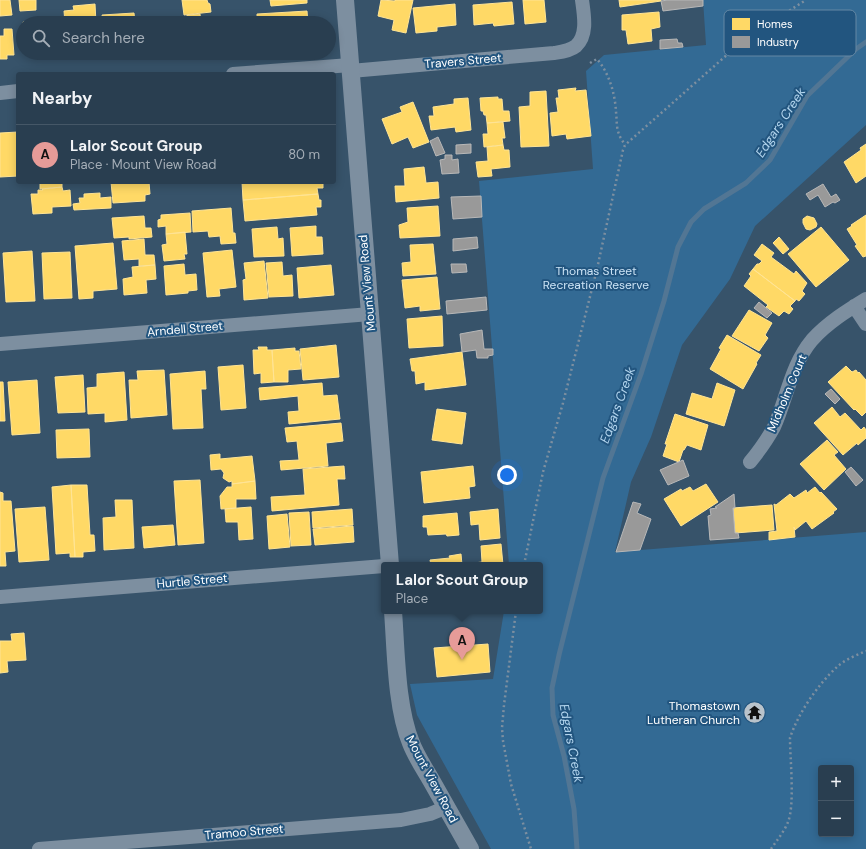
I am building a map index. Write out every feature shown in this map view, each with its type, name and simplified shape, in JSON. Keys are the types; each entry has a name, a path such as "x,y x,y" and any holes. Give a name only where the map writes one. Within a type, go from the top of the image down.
{"street":[{"name":"Mount View Road","path":"345,0 390,562"},
{"name":"Travers Street","path":"272,72 351,68 554,53 575,47 580,41 584,33 582,0"},
{"path":"0,93 16,91"},
{"path":"860,302 866,324"},
{"name":"Midholm Court","path":"750,462 764,445 774,426 802,354 826,327 860,302"},
{"name":"Arndell Street","path":"0,344 370,314"},
{"name":"Hurtle Street","path":"0,597 381,566"},
{"name":"Mount View Road","path":"393,614 400,696 407,733 414,749 470,849"},
{"name":"Tramoo Street","path":"39,849 401,820 430,814 447,807"}],"path":[{"path":"790,10 806,0"},
{"path":"525,562 543,472 584,324 623,150 626,145 726,56"},
{"path":"590,64 597,59 607,74 615,100 617,128 626,145"},
{"path":"516,614 502,728 503,742 511,784 531,849"},
{"path":"771,849 786,828 789,821 791,809 790,738 794,727 804,709 821,685 839,665 866,651"}],"green space":[{"name":"Thomas Street Recreation Reserve","path":"703,0 866,0 866,125 755,226 730,279 682,345 651,437 631,482 615,552 866,532 866,849 491,849 417,715 410,684 493,679 504,614 543,614 543,562 509,562 479,181 593,169 586,71 604,55 706,45"}],"building: Homes":[{"path":"0,0 10,0 12,15 0,16"},
{"path":"19,0 36,0 36,10 20,11"},
{"path":"182,0 207,0 210,4 211,12 184,15"},
{"path":"270,0 307,0 307,3 271,6"},
{"path":"381,0 413,0 406,33 392,30 394,20 378,16"},
{"path":"523,0 544,0 546,22 525,24"},
{"path":"619,0 661,0 661,1 620,7"},
{"path":"512,2 514,24 494,26 493,23 474,25 473,5"},
{"path":"95,4 96,16 64,16 64,11 74,10 73,6"},
{"path":"455,4 456,25 437,27 437,31 416,33 413,8"},
{"path":"307,11 307,16 257,16 257,14"},
{"path":"659,12 660,27 651,29 652,41 628,44 626,30 622,30 622,15"},
{"path":"134,13 134,16 102,16"},
{"path":"200,14 200,16 187,16"},
{"path":"4,29 12,29 14,55 7,55 7,59 0,59 0,36 4,36"},
{"path":"576,88 575,91 586,90 591,136 567,139 566,134 552,136 550,113 558,112 556,98 559,98 558,90"},
{"path":"546,91 549,146 521,147 519,107 530,106 530,92"},
{"path":"498,97 498,99 502,99 503,111 509,111 510,121 487,123 486,115 484,115 483,111 481,111 480,98"},
{"path":"468,98 471,130 456,132 455,127 431,130 429,116 434,116 433,107 454,104 454,99"},
{"path":"413,102 429,142 413,148 408,137 392,144 382,119 402,112 400,107"},
{"path":"503,122 505,138 502,138 503,145 484,147 483,134 488,134 487,123"},
{"path":"16,132 16,176 0,177 0,133"},
{"path":"866,144 866,176 856,183 844,162 861,150 860,148"},
{"path":"503,145 504,150 509,150 510,167 491,169 492,176 478,177 476,162 488,161 487,147"},
{"path":"424,167 426,183 438,182 439,198 396,202 395,186 405,186 404,169"},
{"path":"40,184 62,184 62,187 40,189"},
{"path":"111,184 149,184 150,194 145,195 145,201 113,203"},
{"path":"242,184 323,184 323,188 317,188 318,194 243,200"},
{"path":"62,187 63,191 70,190 71,206 52,207 52,213 33,214 31,194 38,194 38,190 43,190 42,189"},
{"path":"100,193 100,198 111,197 111,208 74,210 73,204 80,203 79,198 84,198 84,194"},
{"path":"318,194 319,200 321,200 321,207 316,207 317,215 245,221 243,200"},
{"path":"438,206 440,236 400,238 399,225 408,222 407,208"},
{"path":"231,208 233,233 235,233 236,243 221,244 220,236 209,237 208,231 193,232 192,211"},
{"path":"190,213 191,232 166,234 166,226 158,227 158,220 161,219 161,215"},
{"path":"866,215 866,256 863,257 855,246 857,245 847,229"},
{"path":"144,216 145,228 151,228 152,237 129,239 129,237 114,238 112,218"},
{"path":"807,216 814,218 817,224 816,227 810,230 806,229 803,223 803,219"},
{"path":"316,226 316,237 322,237 323,254 292,256 290,228"},
{"path":"277,227 278,239 283,238 284,256 254,257 252,229"},
{"path":"821,227 849,260 816,287 788,254"},
{"path":"185,232 187,254 184,254 185,259 164,261 162,245 167,244 166,234"},
{"path":"779,237 789,249 783,254 773,243"},
{"path":"144,239 145,255 154,255 155,265 139,266 139,259 124,260 122,241"},
{"path":"113,243 117,289 93,291 93,298 79,299 75,246"},
{"path":"433,244 436,274 403,276 402,263 411,262 410,245"},
{"path":"762,244 774,253 771,257 794,274 796,271 807,283 802,291 805,294 799,301 796,299 795,301 753,269 762,261 754,255"},
{"path":"232,250 236,287 219,289 220,296 207,297 203,253"},
{"path":"32,251 35,301 6,302 3,253"},
{"path":"70,252 72,298 44,299 42,253"},
{"path":"264,261 268,298 244,300 243,280 246,279 244,263"},
{"path":"282,262 283,276 292,275 293,296 269,297 266,263"},
{"path":"184,264 185,275 196,274 197,290 188,291 188,293 166,295 164,266"},
{"path":"155,265 156,279 146,280 147,293 124,295 123,279 133,277 132,267"},
{"path":"331,265 334,295 299,298 297,268"},
{"path":"753,269 795,301 790,306 793,309 789,314 784,311 779,316 766,307 768,305 744,286 751,276 749,274"},
{"path":"437,277 440,309 420,311 420,306 405,308 402,280"},
{"path":"749,310 772,323 765,335 768,338 759,351 732,336"},
{"path":"442,316 443,346 409,348 407,319"},
{"path":"727,335 761,355 743,389 710,369 721,349 719,348"},
{"path":"336,345 339,377 303,380 300,349"},
{"path":"258,347 267,347 267,350 272,350 274,382 261,383 261,373 254,374 253,350 259,350"},
{"path":"295,348 295,351 299,351 301,369 288,370 288,382 274,382 272,350"},
{"path":"462,352 466,385 425,390 425,382 416,384 415,371 412,371 410,359"},
{"path":"243,365 246,408 221,410 218,367"},
{"path":"846,366 852,372 856,370 858,373 859,372 866,380 866,412 862,416 855,409 854,410 828,382"},
{"path":"164,370 167,415 131,418 129,380 138,380 137,371"},
{"path":"205,371 206,389 201,389 203,428 173,429 170,374"},
{"path":"124,372 127,420 105,422 105,413 88,414 87,388 97,387 97,374"},
{"path":"83,375 85,412 58,413 55,377"},
{"path":"37,380 40,433 12,435 8,382"},
{"path":"0,382 3,382 5,421 0,421"},
{"path":"322,383 323,396 337,395 340,419 289,424 288,412 299,411 298,396 260,400 259,388"},
{"path":"717,383 735,390 724,426 686,414 692,393 712,399"},
{"path":"832,407 840,417 845,413 861,430 864,427 866,430 866,438 858,445 857,443 843,455 814,423"},
{"path":"437,409 466,413 462,444 432,440"},
{"path":"675,414 708,425 701,450 687,445 683,450 679,462 663,456 667,444 665,444"},
{"path":"341,423 343,441 326,443 328,466 281,470 280,461 299,460 297,441 287,442 285,428"},
{"path":"89,429 90,457 57,458 56,430"},
{"path":"827,440 838,452 834,455 846,469 824,490 800,464"},
{"path":"220,454 220,459 252,456 255,481 232,484 232,481 229,482 223,478 224,473 221,469 211,470 210,455"},
{"path":"344,466 345,479 337,479 339,505 272,511 271,497 305,495 303,469"},
{"path":"473,466 475,486 469,487 470,498 424,503 421,472"},
{"path":"200,480 204,543 178,545 174,481"},
{"path":"255,481 256,499 236,499 236,508 221,509 220,496 227,487 232,487 232,484"},
{"path":"706,484 718,502 681,526 664,499 681,489 682,491 690,487 693,491"},
{"path":"71,485 75,557 70,557 70,553 56,554 52,487"},
{"path":"71,485 87,485 90,535 94,535 95,551 83,552 83,557 75,557"},
{"path":"815,487 837,509 833,512 834,513 812,529 806,521 795,530 794,527 795,537 769,540 769,532 777,531 774,504 776,505 790,494 794,498 806,490 807,493"},
{"path":"0,492 3,493 3,501 11,501 15,551 5,552 6,566 0,566"},
{"path":"115,500 132,500 134,548 104,550 103,518 116,517"},
{"path":"772,505 774,530 735,533 733,508"},
{"path":"45,507 49,560 19,562 15,509"},
{"path":"251,507 253,539 239,540 238,522 226,522 225,509"},
{"path":"352,509 353,525 313,528 312,512"},
{"path":"498,509 500,538 480,540 479,524 471,525 470,512"},
{"path":"309,512 311,545 291,546 289,513"},
{"path":"457,513 459,535 428,535 427,527 423,527 423,516"},
{"path":"287,514 290,547 269,549 267,516"},
{"path":"173,525 175,545 144,548 142,527"},
{"path":"353,526 354,542 315,545 313,529"},
{"path":"501,544 503,562 482,562 481,546"},
{"path":"461,554 462,562 430,562 430,560 450,558 449,556"},
{"path":"24,633 26,660 7,661 8,672 0,673 0,641 12,641 11,634"},
{"path":"488,644 490,672 437,677 434,648"}],"building: Industry":[{"path":"703,0 703,6 663,11 661,1"},
{"path":"677,39 678,43 682,43 683,47 660,49 660,40"},
{"path":"438,137 445,153 436,156 430,141"},
{"path":"471,144 471,153 456,154 456,145"},
{"path":"445,155 452,155 452,160 458,159 459,173 442,174 440,160 445,159"},
{"path":"823,184 831,197 836,194 840,200 825,207 818,195 810,200 806,194"},
{"path":"481,196 482,217 453,219 451,197"},
{"path":"477,237 478,248 453,251 453,239"},
{"path":"451,264 466,264 467,272 452,273"},
{"path":"486,297 487,310 447,314 446,301"},
{"path":"759,302 772,313 767,318 754,308"},
{"path":"482,330 484,349 493,349 493,355 488,356 488,358 477,358 476,350 462,352 460,334"},
{"path":"831,389 840,399 835,404 825,394"},
{"path":"683,460 689,476 668,485 660,470"},
{"path":"851,467 863,480 856,486 845,472"},
{"path":"734,494 735,508 733,508 735,533 738,533 739,538 710,540 708,516 711,515 710,509 717,508 715,507"},
{"path":"633,502 641,504 637,513 651,519 640,550 616,552"}],"waterway":[{"name":"Edgars Creek","path":"856,49 866,42"},
{"name":"Edgars Creek","path":"577,849 574,809 564,756 553,715 552,688 603,478 641,374 664,301 678,247 691,222 704,209 746,183 770,160 807,96 849,56"}],"place":[{"name":"Lalor Scout Group","path":"462,660"},
{"name":"Thomastown Lutheran Church","path":"755,713"}]}
